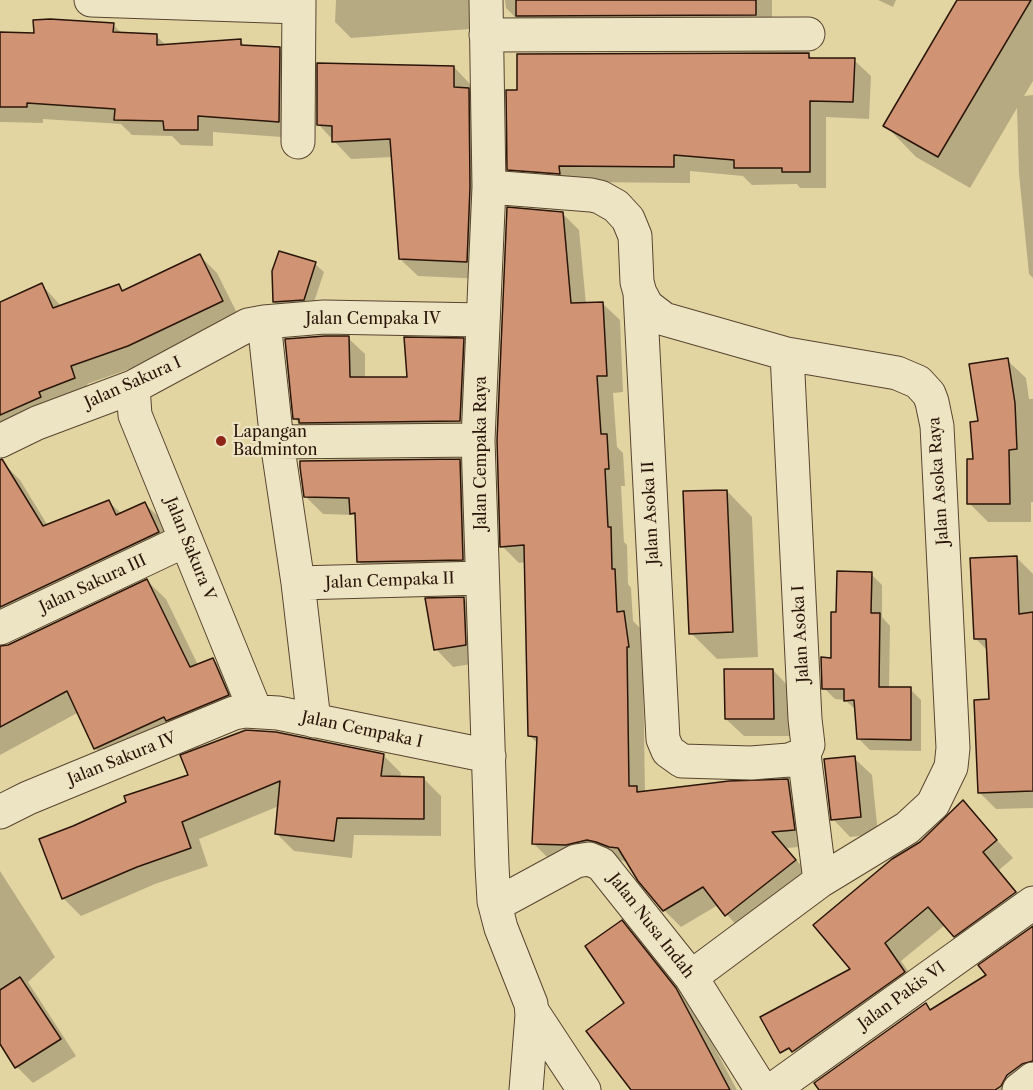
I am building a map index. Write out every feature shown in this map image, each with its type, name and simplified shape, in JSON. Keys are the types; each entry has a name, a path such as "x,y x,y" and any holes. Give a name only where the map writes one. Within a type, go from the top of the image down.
{"street":[{"path":"91,0 299,3 298,142"},
{"name":"Jalan Cempaka Raya","path":"486,0 489,187 478,440 495,905 513,960 530,997 532,1011"},
{"path":"486,35 808,34"},
{"path":"489,187 591,195 616,206 628,219 635,236 637,282 640,293"},
{"name":"Jalan Asoka Raya","path":"640,293 647,306 664,319 787,354 886,370 918,382 929,394 937,426 953,748 951,767 933,804 907,828 820,881 691,977"},
{"name":"Jalan Asoka II","path":"640,293 663,734 668,751 682,761 751,763 789,760 804,754"},
{"name":"Jalan Cempaka IV","path":"264,322 324,317 483,320"},
{"path":"264,322 277,442 298,583 314,721"},
{"name":"Jalan Sakura I","path":"0,441 37,423 133,387 190,358 224,336 248,325 264,322"},
{"name":"Jalan Asoka I","path":"787,354 805,719 808,739 804,754 820,881"},
{"name":"Jalan Sakura V","path":"133,387 135,415 186,540 244,711"},
{"path":"277,442 478,440"},
{"name":"Jalan Sakura III","path":"0,628 186,540"},
{"name":"Jalan Cempaka II","path":"298,583 482,578"},
{"name":"Jalan Cempaka I","path":"244,711 278,713 489,756"},
{"name":"Jalan Sakura IV","path":"5,809 244,711"},
{"name":"Jalan Nusa Indah","path":"495,905 576,861 593,860 601,864 691,977 762,1090"},
{"name":"Jalan Pakis VI","path":"772,1090 1033,903"},
{"path":"526,1090 532,1011"},
{"path":"532,1011 584,1090"},
{"path":"1019,1090 1033,1079"}],"building":[{"path":"516,0 756,0 756,15 516,16"},
{"path":"957,0 1031,0 938,157 883,126"},
{"path":"33,20 114,23 113,32 157,34 157,45 241,39 241,45 280,47 279,122 198,116 198,130 164,130 163,121 114,120 115,109 27,103 27,107 0,107 0,32 34,33"},
{"path":"809,53 809,58 855,58 853,102 810,101 810,172 782,172 782,168 734,168 734,160 674,155 674,167 559,166 560,174 507,170 506,90 517,90 517,54"},
{"path":"317,63 454,66 454,87 469,88 470,187 467,262 399,259 390,139 332,142 332,126 317,125"},
{"path":"507,207 563,212 571,303 603,302 607,376 597,376 601,434 607,434 609,469 605,469 608,527 611,527 612,569 615,569 617,612 624,611 629,647 627,647 629,786 637,786 637,792 729,781 788,779 795,830 772,832 796,860 725,916 703,887 663,911 638,881 618,848 587,840 566,845 532,844 537,737 528,736 524,545 500,547 497,440"},
{"path":"279,251 316,262 304,300 273,302 272,271"},
{"path":"200,254 223,301 128,346 71,366 75,378 39,392 41,397 0,415 0,302 42,283 53,308 119,284 122,291"},
{"path":"349,336 350,377 407,377 404,337 464,338 460,421 299,423 299,419 293,419 285,339"},
{"path":"1008,358 1015,403 1017,449 1009,450 1010,504 967,504 967,459 973,459 970,422 978,421 969,364"},
{"path":"2,459 43,526 109,500 116,515 145,502 159,532 0,607 0,460"},
{"path":"460,459 463,560 357,562 355,513 350,514 349,498 304,497 300,461"},
{"path":"727,490 733,632 689,634 683,491"},
{"path":"1017,556 1019,614 1033,612 1033,791 978,793 974,700 989,699 986,639 974,639 970,558"},
{"path":"837,571 872,572 871,613 880,613 879,687 911,687 911,740 857,739 854,700 844,701 844,689 822,689 821,657 831,658 831,612 836,612"},
{"path":"147,579 190,667 213,658 229,695 166,721 164,717 94,749 67,691 0,727 0,646 8,645"},
{"path":"464,597 466,645 434,650 425,598"},
{"path":"724,669 773,669 774,719 725,719"},
{"path":"246,730 276,732 384,754 381,776 424,777 424,819 337,818 334,841 275,834 280,781 182,822 191,848 137,867 62,899 39,839 126,802 124,796 188,775 180,755"},
{"path":"855,756 861,817 831,820 824,759"},
{"path":"963,800 997,840 983,852 1016,892 954,937 928,907 885,943 905,972 792,1052 789,1048 780,1053 760,1017 850,969 813,925 892,859 920,842"},
{"path":"622,920 676,988 730,1090 631,1090 586,1031 624,1003 585,946"},
{"path":"1033,926 1033,1061 1022,1064 1007,1075 1001,1086 995,1090 819,1090 814,1083 926,1003 930,1010 986,975 978,965"},
{"path":"20,977 61,1039 15,1068 0,1044 0,990"}],"place":[{"name":"Lapangan Badminton","path":"221,441"}]}
